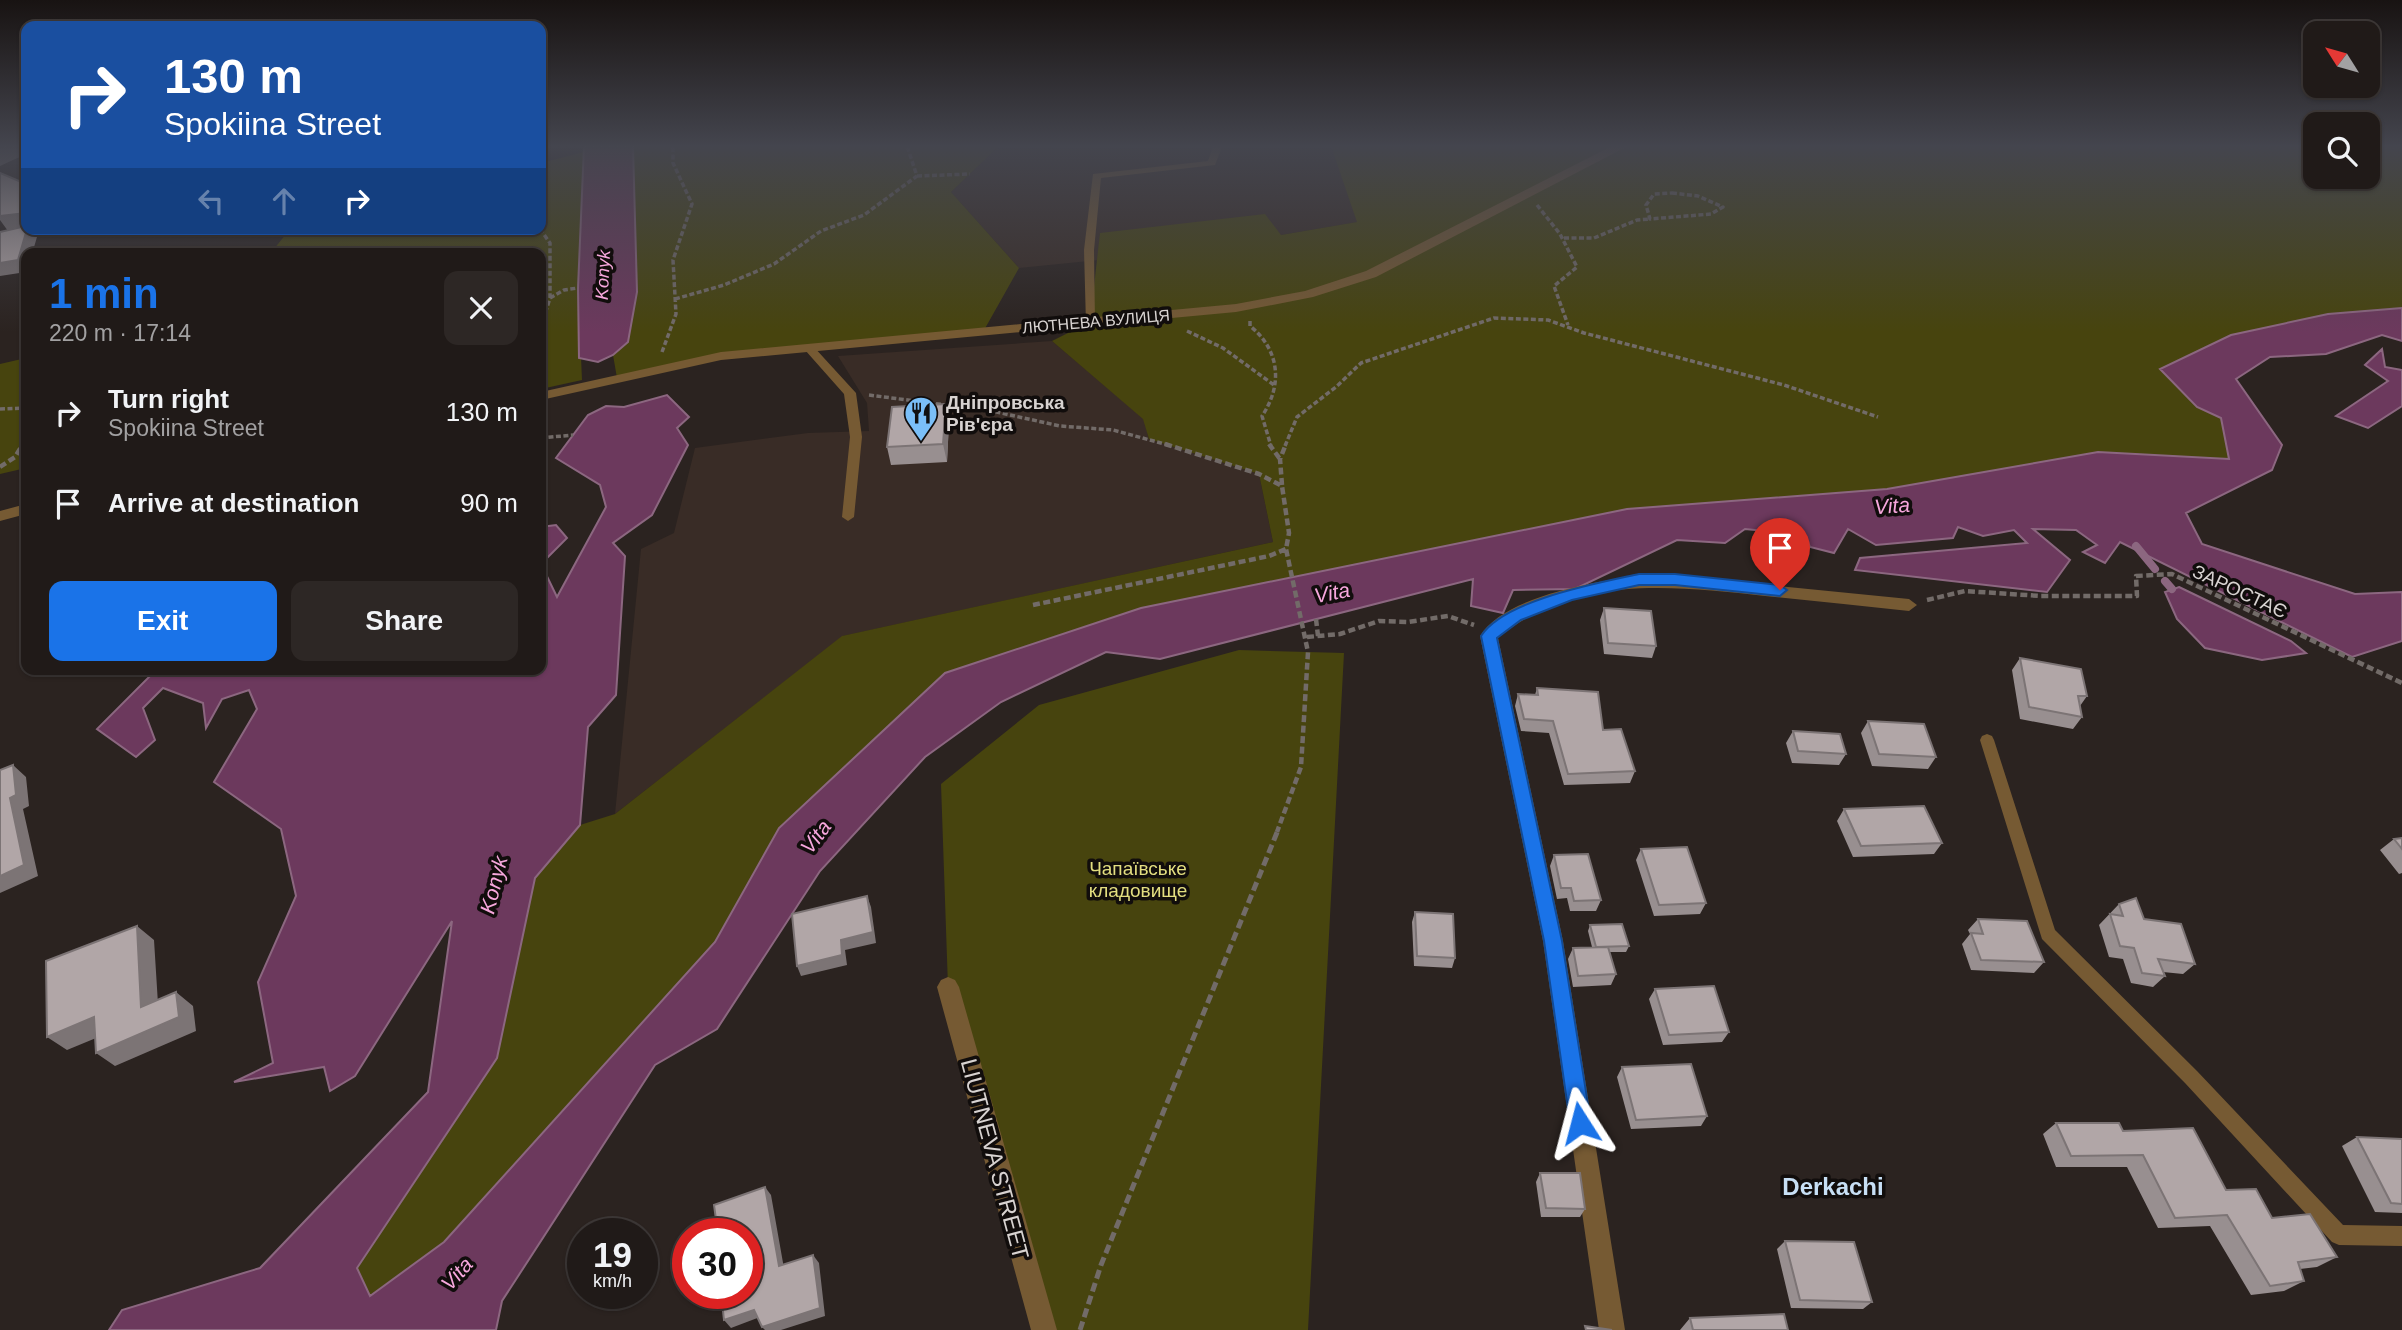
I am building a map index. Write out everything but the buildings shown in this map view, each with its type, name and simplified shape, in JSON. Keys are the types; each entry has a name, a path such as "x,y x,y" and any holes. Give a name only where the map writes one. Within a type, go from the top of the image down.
{"street":[{"name":"ЛЮТНЕВА ВУЛИЦЯ","path":"546,395 721,356 1236,308 1308,293 1371,274 1499,208"},
{"path":"0,239 21,235"},
{"path":"0,516 21,510"},
{"path":"1612,1330 1553,941 1489,636 1515,616 1569,596 1639,579 1688,581 1909,605"},
{"name":"LIUTNEVA STREET","path":"948,987 1044,1330"}],"lane":[{"path":"1090,322 1089,250 1093,208"},
{"path":"809,348 850,393 856,437 848,517"},
{"path":"1987,740 2048,934 2191,1077 2339,1235 2402,1236"}],"path":[{"path":"655,371 676,314 673,260 691,208"},
{"path":"675,299 724,285 775,264 821,231 864,215 873,208"},
{"path":"1541,208 1564,238 1577,267 1554,286 1569,326"},
{"path":"1647,208 1650,219"},
{"path":"1564,238 1594,238 1637,220 1711,214 1720,208"},
{"path":"545,235 550,243 550,298 546,311"},
{"path":"550,298 564,290 578,288"},
{"path":"1269,301 1263,311 1254,314 1250,326 1265,339 1274,357 1274,395 1262,416 1269,442 1280,459"},
{"path":"1155,316 1223,348 1275,386"},
{"path":"1080,1330 1101,1265 1251,901 1301,767 1307,636 1286,549 1289,533 1280,459 1297,417 1336,387 1361,363 1494,318 1548,320 1584,333 1784,385 1878,417"},
{"path":"850,393 992,411 1060,426 1112,430 1259,474 1282,486"},
{"path":"0,409 21,408"},
{"path":"546,438 573,435"},
{"path":"0,467 21,453"},
{"path":"1033,605 1269,556 1286,549"},
{"name":"ЗАРОСТАЄ","path":"1909,605 1965,591 2041,596 2137,596 2136,576 2172,574 2402,682"},
{"path":"1307,636 1340,634 1380,621 1408,622 1448,616 1470,621 1489,636"},
{"path":"1316,619 1318,636"}],"shaded area":[{"path":"965,208 1353,208 1358,222 1281,235 1100,233 1099,260 1019,268"},
{"path":"1052,341 1144,419 1149,439 1259,474 1273,542 843,636 615,814 641,549 674,533 695,448 808,433 869,431 867,403 838,356"}],"green space":[{"path":"546,208 582,208 578,288 582,380 546,388 546,248 275,248 285,235 546,235"},
{"path":"635,208 965,208 1019,268 983,332 721,356 617,378 613,355 628,341 637,292"},
{"path":"1352,208 2402,208 2402,308 2328,314 2231,335 2160,369 2197,407 2221,418 2230,459 2098,452 1887,489 1626,509 1141,608 945,673 779,828 715,942 444,1242 369,1296 357,1268 497,1058 535,878 580,825 615,814 842,636 1273,542 1259,474 1149,439 1143,419 1052,341 1090,322 1100,233 1265,214 1281,235 1357,222"},
{"path":"21,359 21,469 0,474 0,364"},
{"name":"Чапаївське кладовище","path":"1239,650 1344,653 1308,1330 1044,1330 948,987 941,784 1039,705"}],"water":[{"name":"Konyk","path":"581,208 635,208 637,292 628,342 613,355 598,362 579,358 578,288"},
{"path":"2402,308 2402,341 2382,335 2326,354 2270,357 2236,379 2282,445 2272,470 2186,513 2202,544 2355,594 2402,592 2402,641 2352,657 2120,542 2105,563 2083,552 2097,545 2076,530 2033,529 2070,560 2047,592 1855,570 1860,558 2027,543 2014,530 1983,536 1958,527 1953,538 1876,545 1848,529 1834,553 1810,547 1805,535 1745,529 1725,543 1677,540 1575,589 1513,590 1503,613 1471,606 1473,579 1160,659 1106,652 1001,702 925,757 820,871 717,1029 655,1065 502,1301 496,1330 109,1330 122,1310 260,1268 428,1092 452,921 355,1076 330,1091 324,1067 234,1082 273,1063 258,982 296,896 281,829 214,782 257,709 249,690 222,699 206,728 203,703 163,688 143,708 155,740 136,757 97,729 151,675 546,675 546,574 557,597 606,507 600,485 556,458 588,415 606,406 624,407 667,395 689,417 677,428 688,445 652,515 613,543 625,556 616,695 588,727 580,825 535,878 497,1058 357,1268 370,1296 444,1242 715,942 779,828 945,673 1141,608 1627,509 1887,489 2098,452 2229,459 2221,418 2197,407 2160,369 2231,335 2328,314"},
{"path":"2382,349 2385,367 2402,370 2402,406 2368,428 2336,416 2388,381 2365,365"},
{"path":"556,525 567,538 546,559 546,526"},
{"path":"2179,587 2291,641 2306,653 2262,660 2205,648 2177,619 2165,592"}],"waterway":[{"path":"2136,546 2155,569"},
{"path":"2165,581 2172,589"}],"place":[{"name":"Дніпровська Рів'єра","path":"921,443"}],"district":[{"name":"Derkachi","path":"1833,1187"}],"route":[{"path":"1580,1123 1553,941 1489,636 1515,616 1569,596 1639,579 1780,590"}],"water label":[{"name":"Vita","path":"1892,506"},
{"name":"Vita","path":"1332,593"},
{"name":"Vita","path":"816,837"},
{"name":"Vita","path":"457,1274"}]}
